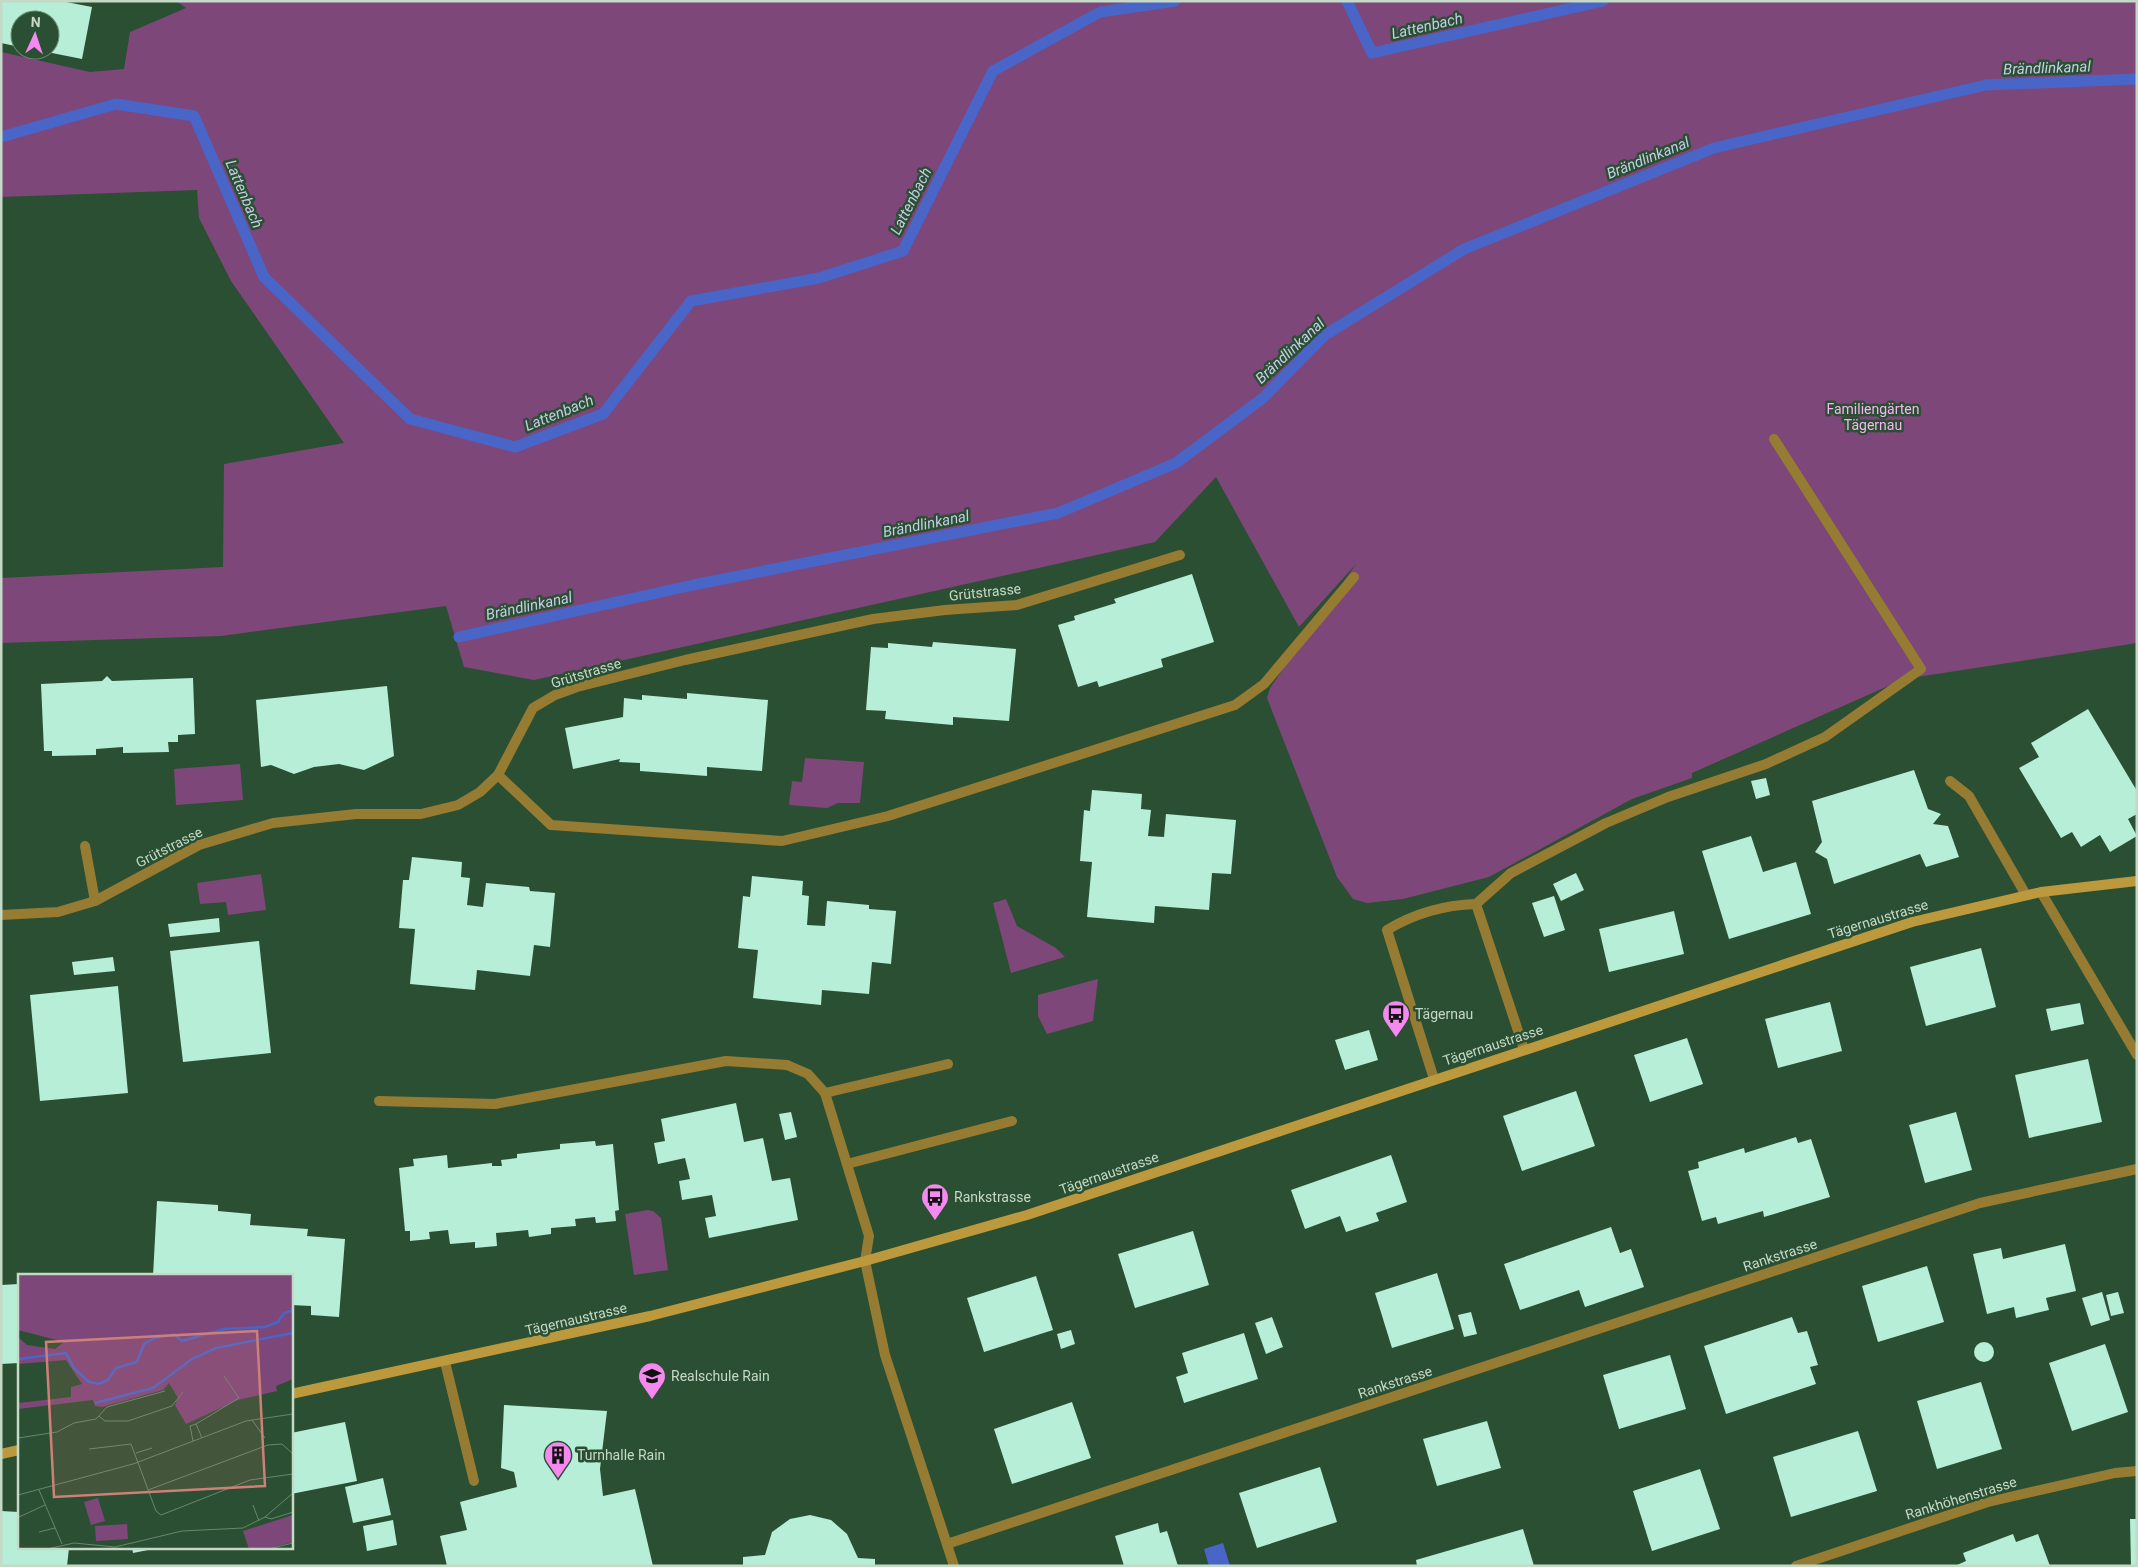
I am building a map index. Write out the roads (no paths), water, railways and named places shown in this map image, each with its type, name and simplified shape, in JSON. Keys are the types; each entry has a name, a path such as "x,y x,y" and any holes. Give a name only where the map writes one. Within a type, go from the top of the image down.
{"street":[{"path":"1434,1079 1387,930 1408,917 1425,912 1450,905 1476,904 1511,874 1606,823 1668,798 1766,764 1824,737 1921,669 1774,439"},
{"name":"Grütstrasse","path":"1,915 58,912 95,901 199,845 273,823 356,814 421,814 458,805 480,792 498,775 533,708 555,694 577,687 685,660 873,620 945,610 1017,605 1180,555"},
{"path":"498,775 551,825 782,841 888,816 1236,705 1264,684 1354,577"},
{"path":"1950,781 1969,796 2026,895"},
{"path":"85,846 95,901"},
{"name":"Tägernaustrasse","path":"292,1394 650,1316 865,1261 1026,1215 1854,939 1921,920 2026,895 2137,881"},
{"path":"2041,892 2137,1055"},
{"path":"1476,904 1524,1050"},
{"path":"379,1101 495,1104 726,1061 787,1065 808,1074 824,1093 869,1236 865,1261 885,1355 954,1566"},
{"path":"824,1093 948,1064"},
{"path":"847,1164 1012,1121"},
{"name":"Rankstrasse","path":"947,1544 1980,1203 2137,1169"},
{"path":"445,1362 474,1481"},
{"path":"1,1454 18,1450"},
{"name":"Rankhöhenstrasse","path":"1796,1566 1988,1502 2115,1472 2137,1471"}],"water":[{"path":"1223,1543 1230,1566 1209,1566 1204,1549"}],"waterway":[{"name":"Lattenbach","path":"1,137 116,104 194,116 264,277 410,419 515,447 603,414 691,301 819,278 903,251 993,71 1100,12 1175,1"},
{"name":"Lattenbach","path":"1347,1 1372,53 1603,1"},
{"name":"Brändlinkanal","path":"459,637 693,585 1058,513 1176,463 1263,398 1325,335 1464,249 1714,148 1986,85 2137,79"}],"place":[{"name":"Tägernau","path":"1396,1038"},
{"name":"Rankstrasse","path":"935,1221"},
{"name":"Realschule Rain","path":"652,1400"},
{"name":"Turnhalle Rain","path":"558,1479"}],"park label":[{"name":"Familiengärten Tägernau","path":"1873,418"}]}
